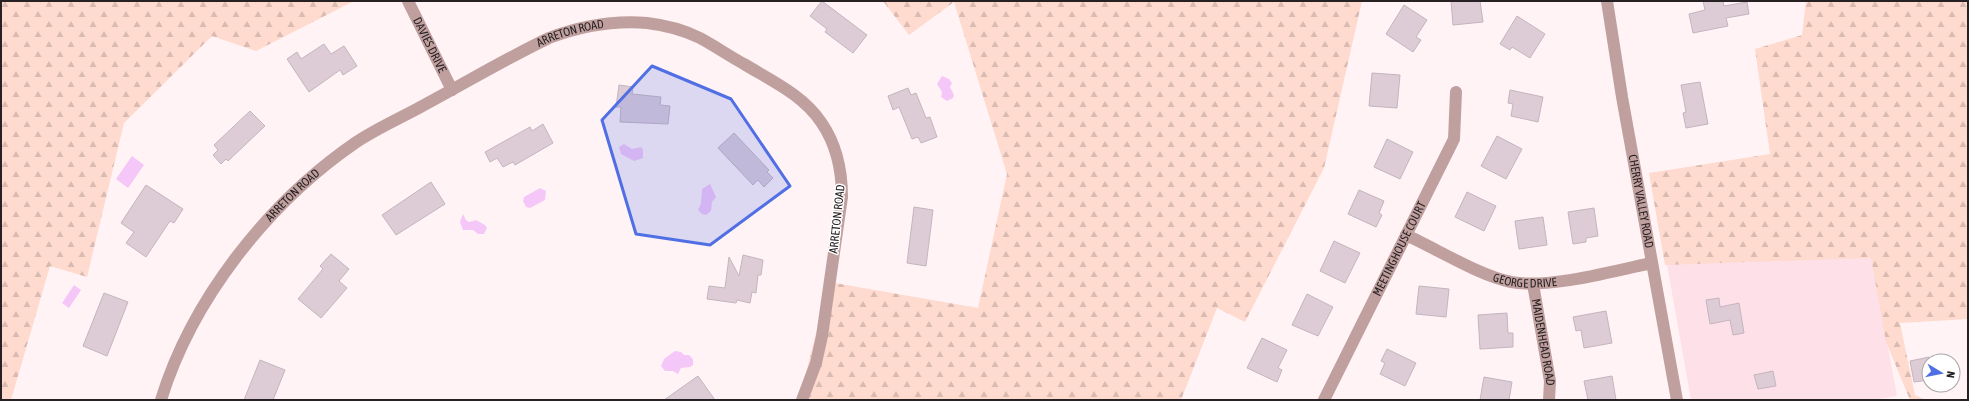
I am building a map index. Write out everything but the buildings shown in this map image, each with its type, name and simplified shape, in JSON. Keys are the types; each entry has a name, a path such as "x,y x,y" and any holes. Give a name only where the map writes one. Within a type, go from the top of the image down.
{"street":[{"name":"DAVIES DRIVE","path":"408,1 452,90"},
{"name":"CHERRY VALLEY ROAD","path":"1607,1 1622,97 1677,400"},
{"name":"ARRETON ROAD","path":"161,400 179,353 195,321 231,265 267,220 286,200 320,170 355,143 549,38 573,29 602,23 625,22 648,24 674,29 699,38 791,92 808,106 824,127 838,157 842,177 842,197 822,336 816,363 802,400"},
{"name":"MEETINGHOUSE COURT","path":"1324,400 1454,139 1456,92"},
{"name":"GEORGE DRIVE","path":"1406,235 1491,276 1512,282 1533,284 1554,282 1652,263"},
{"name":"MAIDENHEAD ROAD","path":"1533,284 1550,381 1549,400"}],"highlighted area":[{"path":"652,66 731,99 790,186 710,245 636,234 602,120"}],"shaded area":[{"path":"942,76 949,79 952,83 950,87 954,95 953,98 947,101 941,97 942,92 937,84"},
{"path":"624,144 632,149 641,147 643,150 643,158 634,161 621,154 619,147"},
{"path":"132,156 144,165 128,188 116,179"},
{"path":"710,184 716,197 712,202 711,211 706,215 702,214 698,210 701,203 702,189"},
{"path":"540,188 546,191 545,200 530,208 526,207 523,201 524,197"},
{"path":"463,214 469,222 476,220 485,225 487,228 484,234 478,234 473,230 463,230 460,222"},
{"path":"1865,222 1897,396 1874,400 1691,400 1666,259"},
{"path":"74,285 81,290 69,308 62,303"},
{"path":"675,351 681,352 684,355 689,355 693,359 693,365 690,367 681,368 678,374 673,371 665,371 661,366 664,359"}],"green space":[{"path":"1,1 354,1 256,51 212,36 124,123 87,277 50,266 11,400 1,400"},
{"path":"883,1 1362,1 1324,168 1245,322 1217,308 1181,400 799,400 829,282 978,308 1007,174 954,2 909,35"},
{"path":"1806,1 1968,1 1968,319 1900,323 1915,395 1926,400 1910,400 1886,342 1871,258 1665,265 1649,173 1770,154 1755,49 1802,35"}]}
